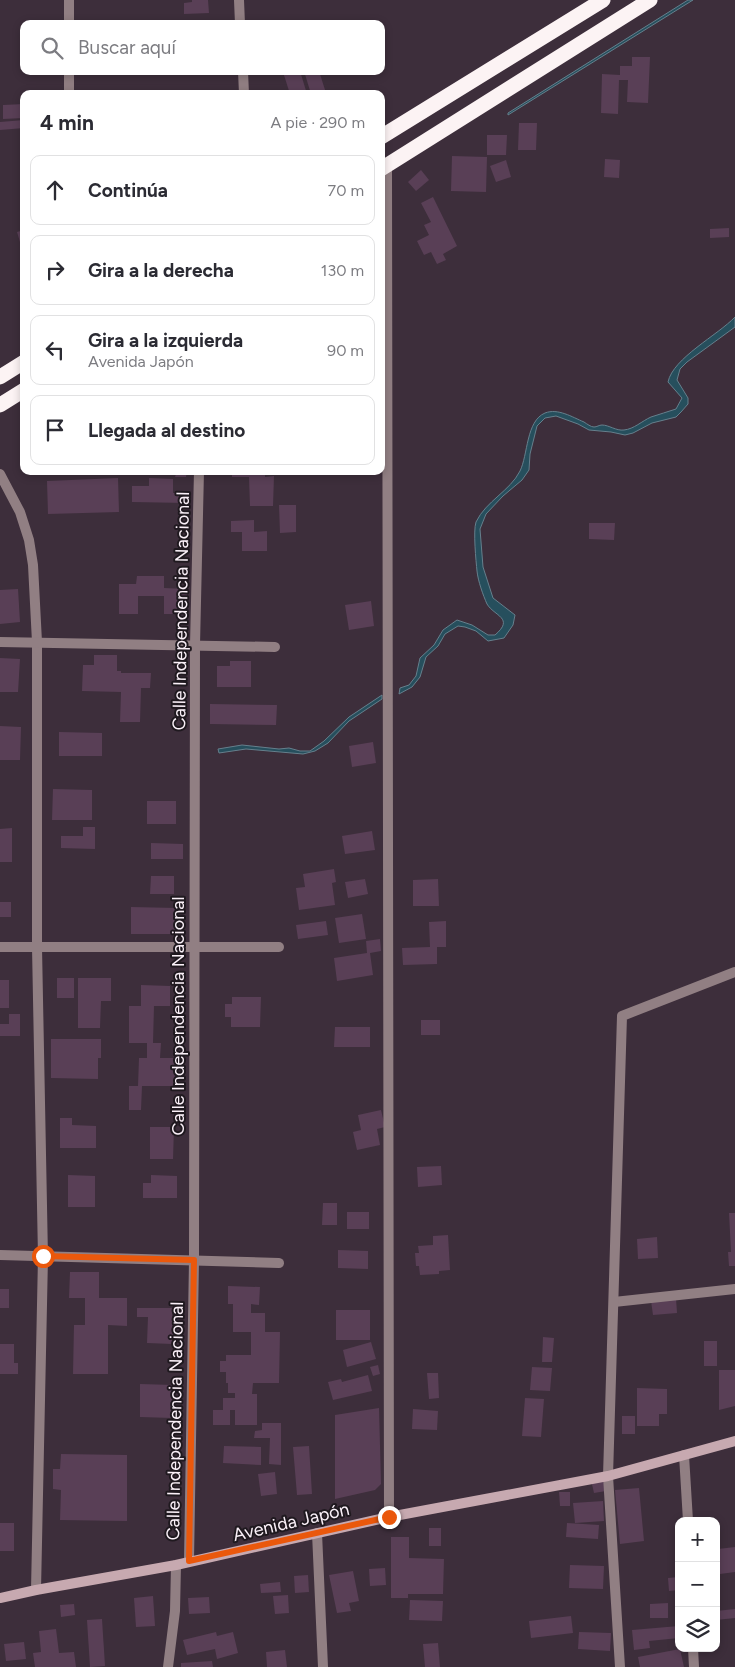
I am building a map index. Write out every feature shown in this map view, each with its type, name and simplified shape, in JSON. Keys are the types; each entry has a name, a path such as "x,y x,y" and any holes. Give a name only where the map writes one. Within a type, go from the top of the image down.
{"highway":[{"path":"385,135 602,0"},
{"path":"385,166 650,0"},
{"path":"0,377 20,364"},
{"path":"0,405 20,392"}],"street":[{"path":"69,0 69,20"},
{"path":"239,0 240,20"},
{"path":"69,75 69,90"},
{"path":"243,75 244,90"},
{"path":"385,437 389,1517"},
{"path":"0,474 20,512 29,540 33,565 37,642 37,947 43,1256 36,1590"},
{"name":"Calle Independencia Nacional","path":"189,1561 194,1260 195,645 199,475"},
{"path":"0,642 275,647"},
{"path":"0,947 279,947"},
{"path":"620,1667 608,1476 622,1016 735,972"},
{"path":"0,1255 279,1262"},
{"path":"614,1302 735,1289"},
{"name":"Avenida Japón","path":"0,1598 176,1565 389,1517 608,1476 735,1441"},
{"path":"684,1455 688,1517"},
{"path":"317,1532 323,1667"},
{"path":"168,1667 175,1612 176,1565"},
{"path":"693,1652 694,1667"}],"water":[{"path":"688,0 693,0 508,115 508,113"},
{"path":"735,317 735,327 680,369 677,380 688,398 688,404 676,417 652,423 625,435 589,430 556,416 545,418 537,426 530,454 529,470 522,480 486,514 480,529 483,567 493,598 515,615 513,625 504,638 488,641 476,631 458,626 445,634 438,646 426,657 420,677 412,687 399,694 400,688 409,685 416,676 420,658 434,645 443,630 457,620 472,625 488,635 495,635 501,629 503,621 487,604 480,583 475,553 475,526 480,515 516,478 523,464 528,439 534,423 539,417 545,413 560,412 593,427 605,425 618,430 624,430 635,427 651,417 676,409 682,398 668,382 672,373 678,364 697,347"},
{"path":"382,695 382,699 349,721 328,743 315,751 303,754 246,749 219,753 218,749 242,745 310,751 324,741 349,717"}],"building":[{"path":"192,0 208,0 209,13 184,14 184,3 192,2"},
{"path":"632,57 650,57 648,103 627,102 628,80 619,80 618,114 601,113 602,74 620,75 620,66 632,66"},
{"path":"284,75 301,75 306,90 289,90"},
{"path":"305,75 320,75 325,90 310,90"},
{"path":"20,104 20,118 3,119 3,105"},
{"path":"20,120 20,128 0,130 0,122"},
{"path":"519,123 537,123 536,150 518,150"},
{"path":"487,135 507,135 506,155 487,155"},
{"path":"452,156 487,157 486,192 451,191"},
{"path":"605,159 620,160 619,178 604,177"},
{"path":"506,160 511,177 496,182 490,166"},
{"path":"421,170 429,180 416,191 408,182"},
{"path":"433,197 457,246 443,254 446,260 437,264 431,252 424,255 417,241 429,235 424,225 431,222 421,203"},
{"path":"729,228 729,237 710,238 710,229"},
{"path":"20,231 20,242 17,232"},
{"path":"176,475 186,475 186,477 175,477"},
{"path":"232,475 274,476 273,506 250,506 249,477 232,477"},
{"path":"118,478 119,512 48,514 47,481"},
{"path":"149,478 173,479 173,493 187,493 187,503 132,502 132,486 149,486"},
{"path":"279,505 296,505 296,532 280,533"},
{"path":"254,520 254,532 267,531 267,551 242,551 242,532 231,532 231,521"},
{"path":"589,523 615,523 614,540 589,539"},
{"path":"137,576 164,576 164,588 187,589 187,614 164,614 164,596 138,596 138,614 119,614 119,584 136,584"},
{"path":"18,589 20,622 0,624 0,590"},
{"path":"371,601 374,626 349,630 345,605"},
{"path":"94,655 117,655 117,671 121,671 121,673 151,673 150,688 141,688 140,722 120,722 121,692 82,691 83,665 94,665"},
{"path":"0,658 20,659 18,692 0,692"},
{"path":"230,661 251,661 251,687 217,687 217,666 230,666"},
{"path":"210,704 277,705 276,725 210,724"},
{"path":"0,726 21,727 20,760 0,760"},
{"path":"59,732 102,733 102,756 59,756"},
{"path":"373,742 376,763 352,767 349,746"},
{"path":"53,789 92,790 92,820 52,820"},
{"path":"147,801 176,801 176,824 147,824"},
{"path":"83,827 95,827 95,849 61,848 61,836 83,836"},
{"path":"12,828 12,862 0,862 0,829"},
{"path":"372,831 375,850 345,854 342,836"},
{"path":"151,843 183,844 183,859 151,859"},
{"path":"334,869 336,882 332,883 335,905 299,910 296,888 305,887 303,874"},
{"path":"151,876 174,876 174,894 150,894"},
{"path":"365,879 368,894 348,898 345,882"},
{"path":"438,879 439,906 413,906 413,880"},
{"path":"0,902 11,902 11,917 0,917"},
{"path":"131,907 177,908 176,934 131,934"},
{"path":"362,914 366,939 339,943 335,918"},
{"path":"326,921 328,935 298,939 296,925"},
{"path":"446,921 446,947 437,947 437,964 403,965 402,948 430,947 429,922"},
{"path":"380,939 381,951 370,953 373,975 337,981 334,958 367,953 366,941"},
{"path":"57,978 74,978 74,998 57,998"},
{"path":"78,978 111,978 111,1001 101,1001 100,1028 78,1028"},
{"path":"0,980 9,980 9,1008 0,1008"},
{"path":"141,985 170,986 170,1006 154,1006 153,1043 161,1043 160,1058 178,1058 178,1086 142,1086 141,1110 129,1110 129,1086 138,1086 139,1058 147,1058 147,1043 129,1043 129,1006 141,1006"},
{"path":"232,997 261,997 260,1027 231,1027 231,1017 225,1017 225,1004 232,1004"},
{"path":"9,1014 20,1014 20,1036 0,1036 0,1024 9,1024"},
{"path":"421,1020 440,1020 440,1035 421,1035"},
{"path":"335,1027 370,1027 370,1047 334,1047"},
{"path":"51,1039 101,1039 101,1058 98,1058 98,1079 51,1078"},
{"path":"381,1110 385,1127 377,1129 380,1145 357,1150 353,1132 361,1130 358,1115"},
{"path":"60,1118 72,1118 72,1125 96,1126 96,1148 60,1148"},
{"path":"150,1127 174,1127 173,1159 150,1159"},
{"path":"441,1166 442,1185 418,1187 417,1167"},
{"path":"68,1175 95,1176 95,1207 68,1207"},
{"path":"151,1175 177,1176 177,1198 143,1198 143,1183 151,1183"},
{"path":"323,1203 337,1203 337,1225 322,1225"},
{"path":"347,1212 369,1212 369,1229 347,1229"},
{"path":"729,1213 735,1213 735,1266 729,1266 728,1252 731,1252"},
{"path":"448,1235 450,1270 439,1271 439,1274 420,1275 419,1266 416,1266 415,1253 419,1253 418,1246 433,1245 433,1236"},
{"path":"657,1237 658,1258 638,1259 637,1239"},
{"path":"338,1250 368,1251 368,1269 338,1268"},
{"path":"70,1272 99,1272 99,1298 127,1298 127,1326 108,1325 108,1374 73,1374 74,1325 85,1325 85,1298 69,1298"},
{"path":"228,1286 260,1287 259,1305 251,1304 251,1313 265,1313 265,1332 280,1332 279,1383 253,1383 252,1394 257,1394 257,1425 235,1425 235,1410 230,1410 230,1425 213,1425 213,1410 223,1410 223,1398 235,1398 235,1393 228,1393 226,1372 220,1372 220,1361 226,1361 226,1355 251,1355 251,1332 233,1332 233,1304 228,1304"},
{"path":"0,1289 9,1289 9,1308 0,1308"},
{"path":"676,1298 677,1313 653,1315 651,1301"},
{"path":"137,1308 172,1308 172,1329 177,1329 177,1339 172,1339 172,1344 147,1343 148,1317 137,1317"},
{"path":"336,1310 370,1310 370,1340 336,1340"},
{"path":"543,1337 554,1338 552,1362 542,1362"},
{"path":"704,1341 717,1341 717,1366 704,1366"},
{"path":"371,1342 376,1359 347,1367 343,1350"},
{"path":"0,1344 14,1344 14,1363 18,1363 18,1374 0,1374"},
{"path":"378,1365 380,1374 373,1376 370,1367"},
{"path":"532,1367 552,1368 550,1391 530,1390"},
{"path":"719,1370 735,1370 735,1406 719,1410"},
{"path":"427,1373 438,1373 439,1398 429,1399"},
{"path":"368,1375 372,1391 333,1400 328,1382 341,1379 342,1382"},
{"path":"140,1384 173,1385 172,1418 140,1417"},
{"path":"637,1388 667,1389 667,1414 659,1414 659,1426 637,1426"},
{"path":"525,1398 544,1399 541,1437 522,1436"},
{"path":"379,1408 381,1484 375,1490 335,1499 335,1415"},
{"path":"413,1409 438,1411 437,1430 412,1429"},
{"path":"622,1416 635,1416 635,1434 622,1434"},
{"path":"262,1423 281,1423 281,1465 269,1464 270,1438 254,1438 255,1431 262,1430"},
{"path":"224,1446 261,1447 261,1465 223,1463"},
{"path":"309,1446 312,1494 297,1495 293,1447"},
{"path":"61,1454 127,1455 127,1521 60,1520 61,1490 53,1489 53,1469 60,1469"},
{"path":"275,1472 277,1494 261,1496 258,1474"},
{"path":"603,1478 606,1491 594,1493 591,1480"},
{"path":"639,1488 644,1541 620,1544 615,1490"},
{"path":"559,1492 570,1492 570,1506 560,1506"},
{"path":"603,1501 604,1521 575,1523 573,1503"},
{"path":"0,1523 14,1523 14,1551 0,1551"},
{"path":"567,1523 599,1525 598,1539 566,1537"},
{"path":"429,1528 441,1528 441,1546 429,1546"},
{"path":"391,1537 409,1537 409,1558 444,1559 443,1594 408,1594 408,1598 391,1598"},
{"path":"735,1547 735,1572 720,1574 720,1549"},
{"path":"570,1565 604,1566 603,1589 569,1588"},
{"path":"385,1568 386,1585 370,1586 369,1569"},
{"path":"353,1571 359,1601 349,1603 351,1611 337,1613 329,1575"},
{"path":"308,1575 309,1592 295,1593 294,1576"},
{"path":"675,1577 675,1590 669,1591 668,1578"},
{"path":"280,1582 281,1592 261,1593 260,1584"},
{"path":"288,1595 289,1613 275,1614 273,1596"},
{"path":"153,1596 155,1626 136,1627 134,1598"},
{"path":"209,1597 210,1613 189,1614 188,1598"},
{"path":"410,1600 443,1601 442,1621 409,1620"},
{"path":"668,1603 668,1618 650,1618 650,1604"},
{"path":"74,1604 75,1615 61,1617 60,1605"},
{"path":"735,1609 735,1618 720,1620 720,1611"},
{"path":"571,1616 573,1633 531,1638 529,1621"},
{"path":"102,1619 105,1666 90,1667 87,1620"},
{"path":"675,1626 675,1638 649,1641 650,1648 634,1650 632,1630"},
{"path":"56,1629 59,1653 74,1652 76,1667 35,1667 33,1653 41,1652 39,1631"},
{"path":"216,1632 217,1636 233,1632 238,1653 217,1659 215,1649 187,1655 183,1640"},
{"path":"579,1632 611,1633 610,1651 578,1649"},
{"path":"24,1642 26,1659 6,1661 4,1644"},
{"path":"438,1643 440,1667 425,1667 423,1644"},
{"path":"285,1650 287,1667 267,1667 266,1652"},
{"path":"675,1650 675,1652 681,1652 684,1667 640,1667 638,1657"},
{"path":"212,1661 213,1667 181,1667 181,1663"}],"route":[{"path":"43,1256 194,1260 189,1561 389,1517"}]}
